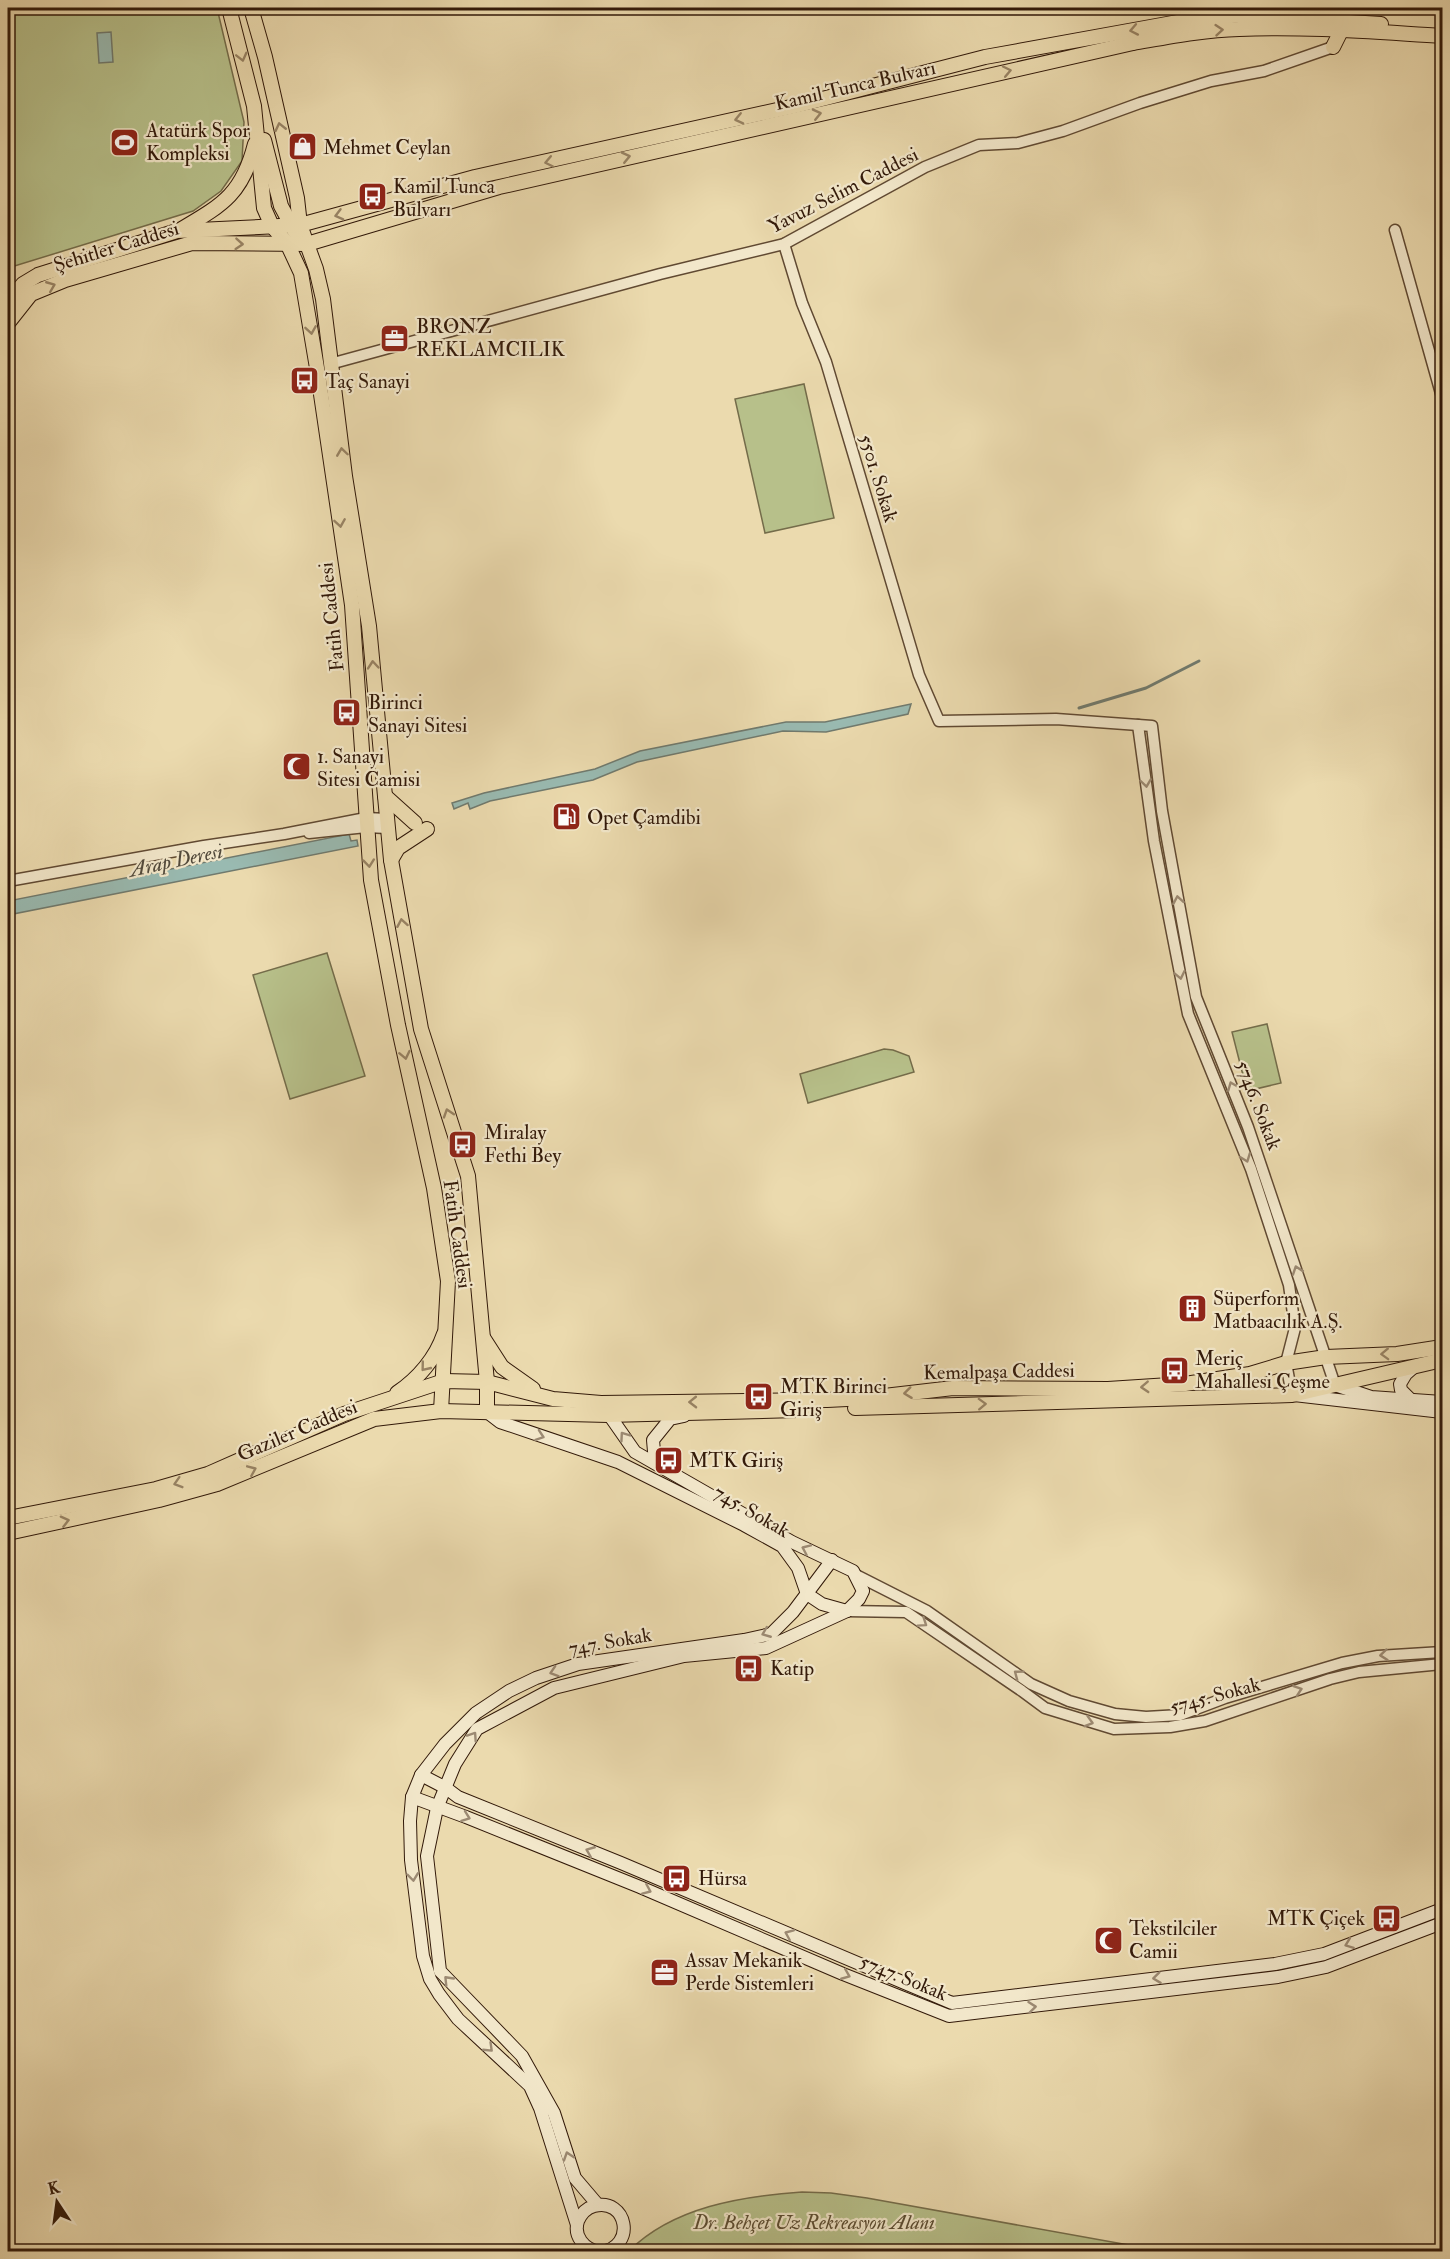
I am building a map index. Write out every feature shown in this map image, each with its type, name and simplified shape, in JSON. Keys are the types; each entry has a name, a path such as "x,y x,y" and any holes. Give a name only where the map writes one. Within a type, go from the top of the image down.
{"main road":[{"path":"229,8 281,206 316,269 322,299 345,476 369,626 391,860 421,1029 468,1176 487,1382 487,1412"},
{"path":"251,8 291,174 296,234"},
{"name":"Kamil Tunca Bulvarı","path":"296,234 475,177 795,106 985,57 1178,21 1240,15 1443,27"},
{"name":"Kamil Tunca Bulvarı","path":"296,234 520,181 1133,43 1184,34 1238,29 1443,36"},
{"path":"1333,46 1341,31"},
{"path":"254,106 264,208 272,226"},
{"path":"177,231 211,212 226,201 235,190 250,165 255,143 254,106"},
{"name":"Şehitler Caddesi","path":"8,302 23,284 38,275 177,231 272,226 296,234"},
{"name":"Şehitler Caddesi","path":"8,323 31,294 65,280 192,243 296,234"},
{"name":"Fatih Caddesi","path":"296,234 352,605 371,880 398,1025 434,1188 448,1281 441,1411"},
{"path":"385,796 421,826 398,848 391,860"},
{"path":"388,1400 423,1370 441,1341 447,1324"},
{"path":"482,1335 502,1367 524,1384 553,1399"},
{"name":"Kemalpaşa Caddesi","path":"605,1409 867,1398 953,1388 1108,1389 1185,1384 1250,1374 1286,1363 1326,1357 1397,1354 1443,1347"},
{"name":"Kemalpaşa Caddesi","path":"553,1399 605,1409 695,1414 1292,1395 1443,1360"},
{"path":"1411,1401 1401,1390 1400,1384 1414,1366"},
{"path":"444,1381 487,1382 553,1399"},
{"name":"Gaziler Caddesi","path":"8,1518 156,1490 208,1474 344,1414 444,1381"},
{"path":"1335,1385 1371,1396 1443,1402"},
{"path":"1292,1395 1443,1412"},
{"name":"Gaziler Caddesi","path":"8,1533 159,1500 217,1484 374,1419 441,1411 605,1409"},
{"name":"745. Sokak","path":"605,1409 635,1452 792,1542 832,1560 856,1575"},
{"name":"745. Sokak","path":"487,1412 500,1422 618,1462 782,1546 798,1568 807,1594"},
{"path":"655,1463 653,1440 657,1433 670,1419 695,1414"},
{"name":"747. Sokak","path":"577,2225 540,2108 530,2086 458,2019 439,1995 430,1979 423,1956 411,1860 412,1797 421,1774 445,1744 476,1713 509,1691 536,1678 578,1664 771,1634 793,1612 832,1560"},
{"path":"807,1594 822,1604 847,1611 859,1599 863,1591 856,1575"},
{"name":"747. Sokak","path":"598,2205 575,2178 554,2113 522,2056 440,1971 427,1856 437,1808 455,1764 477,1728 554,1688 684,1656 766,1648 847,1611"},
{"name":"5747. Sokak","path":"421,1774 458,1797 621,1863 952,2003 1275,1964 1324,1954 1443,1909"},
{"name":"5747. Sokak","path":"412,1797 620,1879 843,1974 949,2016 1278,1977 1326,1966 1443,1923"},
{"path":"598,2205 609,2206 623,2221 623,2234 620,2241 607,2251 600,2252 580,2246 577,2225 584,2211 598,2205"}],"street":[{"name":"Yavuz Selim Caddesi","path":"330,364 660,274 784,244 925,167 979,145 1018,143 1211,81 1264,71 1333,46"},
{"path":"1395,230 1443,397"},
{"name":"5501. Sokak","path":"784,244 802,303 826,362 919,675 939,721 1056,719 1138,725"},
{"path":"1138,725 1154,841 1188,1014 1251,1169 1289,1285 1294,1328 1286,1363 1292,1395"},
{"name":"5746. Sokak","path":"1138,725 1152,726 1162,811 1196,997 1248,1127 1335,1385"},
{"path":"8,881 204,846 366,823 387,823"},
{"name":"5745. Sokak","path":"856,1575 927,1611 1044,1691 1069,1701 1115,1714 1146,1717 1180,1715 1225,1698 1342,1663 1378,1656 1443,1652"},
{"name":"5745. Sokak","path":"847,1611 906,1612 1045,1708 1114,1729 1161,1728 1205,1722 1330,1679 1359,1672 1443,1664"}],"green space":[{"name":"Atatürk Spor Kompleksi","path":"8,8 217,8 244,122 242,161 221,191 193,211 8,268"},
{"path":"804,384 834,518 765,533 735,399"},
{"path":"327,953 365,1076 290,1099 253,975"},
{"path":"1267,1024 1281,1083 1247,1091 1232,1032"},
{"path":"884,1049 909,1056 914,1072 808,1103 800,1074"},
{"name":"Dr. Behçet Uz Rekreasyon Alanı","path":"802,2192 867,2198 1151,2249 1179,2251 629,2251 647,2236 687,2214 732,2201"}],"water":[{"path":"111,32 113,62 99,63 97,33"},
{"path":"911,704 908,714 826,732 783,731 637,762 593,780 490,801 470,809 468,803 454,809 452,803 484,793 595,769 640,751 786,722 825,722"},
{"path":"349,834 351,841 357,840 358,846 8,915 8,901"}],"waterway":[{"path":"1079,708 1146,688 1199,661"}],"place":[{"name":"Atatürk Spor Kompleksi","path":"125,142"},
{"name":"Mehmet Ceylan","path":"302,147"},
{"name":"Kamil Tunca Bulvarı","path":"372,197"},
{"name":"BRONZ REKLAMCILIK","path":"395,338"},
{"name":"Taç Sanayi","path":"304,381"},
{"name":"Birinci Sanayi Sitesi","path":"347,713"},
{"name":"1. Sanayi Sitesi Camisi","path":"296,767"},
{"name":"Opet Çamdibi","path":"566,817"},
{"name":"Miralay Fethi Bey","path":"463,1144"},
{"name":"Süperform Matbaacılık A.Ş.","path":"1192,1309"},
{"name":"Meriç Mahallesi Çeşme","path":"1174,1370"},
{"name":"MTK Birinci Giriş","path":"759,1397"},
{"name":"MTK Giriş","path":"668,1460"},
{"name":"Katip","path":"749,1668"},
{"name":"Hürsa","path":"677,1878"},
{"name":"MTK Çiçek","path":"1386,1918"},
{"name":"Tekstilciler Camii","path":"1108,1940"},
{"name":"Assav Mekanik Perde Sistemleri","path":"664,1972"}],"water label":[{"name":"Arap Deresi","path":"176,860"}]}
